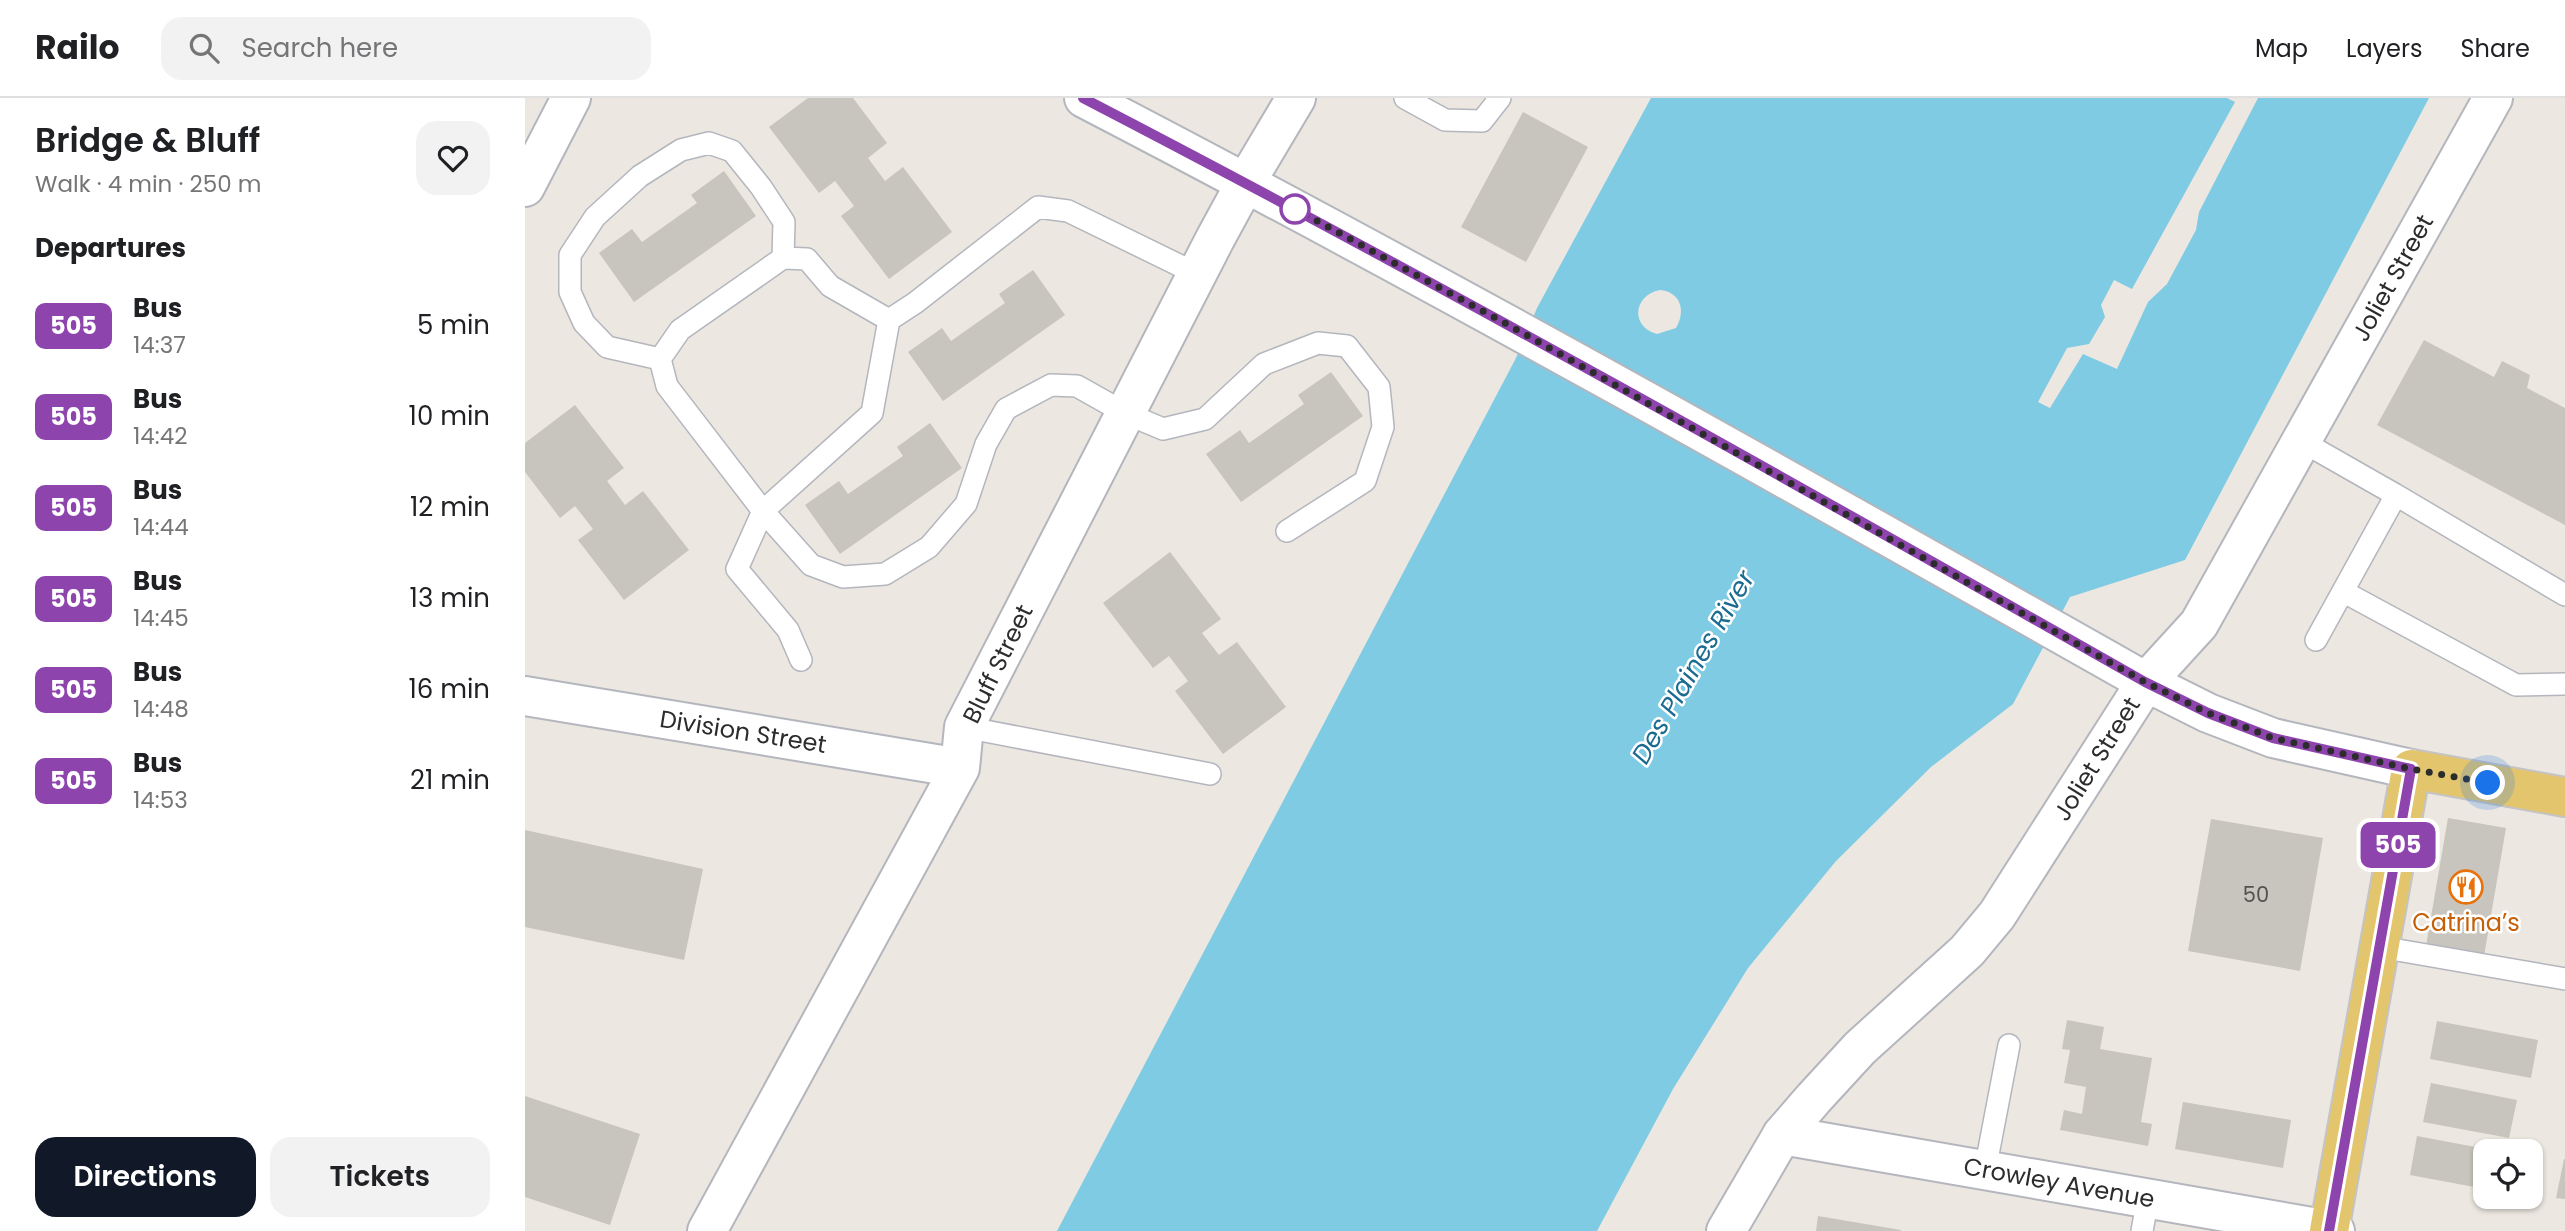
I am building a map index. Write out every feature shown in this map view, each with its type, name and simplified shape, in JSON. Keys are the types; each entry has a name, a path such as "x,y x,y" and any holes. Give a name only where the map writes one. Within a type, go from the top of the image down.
{"main road":[{"path":"2331,1231 2411,769 2565,797"}],"street":[{"path":"525,187 571,98"},
{"path":"1084,98 1246,182 1512,327 2145,682 2208,713 2273,738 2411,769"},
{"name":"Bluff Street","path":"708,1231 960,768 964,727 1197,274 1246,182 1296,98"},
{"name":"Joliet Street","path":"1726,1231 1782,1135 1860,1048 1967,951 1997,915 2145,682 2199,624 2493,98"},
{"name":"Division Street","path":"525,696 960,768"},
{"name":"Crowley Avenue","path":"1782,1135 1985,1170 2145,1215 2331,1231"}],"lane":[{"path":"1405,98 1445,120 1482,121 1500,98"},
{"path":"660,359 607,347 584,323 570,292 571,255 595,217 640,176 681,150 709,143 732,151 761,187 784,222 783,258"},
{"path":"801,660 787,630 737,569 763,511 872,413 889,320 915,303 1038,207 1068,211 1197,274"},
{"path":"660,359 681,330 783,258 807,259 830,286 889,320"},
{"path":"660,359 667,386 763,511 811,565 843,578 885,574 929,547 966,505 986,444 1006,409 1051,385 1077,386 1125,413 1163,429 1205,419 1264,364 1318,343 1347,346 1379,387 1383,427 1365,481 1287,531"},
{"path":"2303,442 2565,595"},
{"path":"2316,640 2396,495"},
{"path":"2344,592 2516,685 2565,684"},
{"path":"964,727 1210,774"},
{"path":"2380,947 2565,979"},
{"path":"1985,1170 2009,1045"}],"water":[{"name":"Des Plaines River","path":"1651,98 2227,98 2235,102 2132,289 2114,280 2101,305 2105,317 2089,344 2067,348 2038,402 2050,408 2083,354 2117,369 2148,302 2167,284 2196,230 2199,212 2258,98 2429,98 2185,560 2070,597 2013,704 1931,767 1836,861 1748,968 1673,1089 1597,1231 1057,1231 1516,358 1537,308","holes":["1660,290 1677,298 1681,315 1676,328 1657,334 1642,325 1638,311 1644,298 1651,293"]}],"building":[{"path":"808,98 853,98 887,143 868,158 885,181 903,167 952,232 889,279 841,216 854,206 835,181 819,193 769,127"},
{"path":"1523,112 1588,147 1526,262 1461,227"},
{"path":"724,171 756,216 634,302 599,253 632,229 642,242 697,203 691,195"},
{"path":"1033,270 1065,315 943,401 908,352 942,328 951,341 1005,303 999,294"},
{"path":"2424,340 2494,377 2502,361 2530,375 2527,388 2565,408 2565,525 2377,425"},
{"path":"1331,372 1363,416 1241,502 1206,454 1240,430 1249,443 1304,404 1298,395"},
{"path":"575,405 624,468 607,481 625,505 643,491 689,550 624,600 578,540 593,529 575,506 560,518 525,472 525,443"},
{"path":"930,423 962,468 840,554 805,505 839,481 848,494 903,456 897,447"},
{"path":"1170,552 1221,619 1202,633 1219,655 1237,642 1286,707 1223,754 1175,691 1188,681 1169,656 1153,668 1103,603"},
{"name":"Catrina’s","path":"2448,818 2506,828 2484,956 2426,946"},
{"path":"2211,819 2323,838 2300,971 2188,951"},
{"path":"525,830 703,869 684,960 525,927"},
{"path":"2067,1020 2104,1027 2100,1049 2152,1058 2141,1122 2152,1124 2148,1146 2060,1130 2064,1110 2082,1114 2086,1087 2064,1083 2070,1050 2062,1049"},
{"path":"2437,1021 2538,1040 2531,1078 2430,1059"},
{"path":"2431,1083 2517,1100 2509,1138 2423,1122"},
{"path":"525,1096 640,1134 610,1225 525,1197"},
{"path":"2183,1102 2291,1120 2283,1168 2175,1149"},
{"path":"2417,1136 2473,1147 2473,1187 2410,1175"},
{"path":"2565,1159 2565,1199 2556,1198"},
{"path":"1818,1216 1901,1230 1901,1231 1816,1231"}],"bus line":[{"name":"505","path":"1083,98 1246,182 1512,327 2145,682 2208,713 2273,738 2411,769 2329,1231"}],"place":[{"name":"Catrina’s","path":"2466,887"}],"route":[{"path":"1295,209 1512,327 2145,682 2208,713 2273,738 2488,783"}]}
